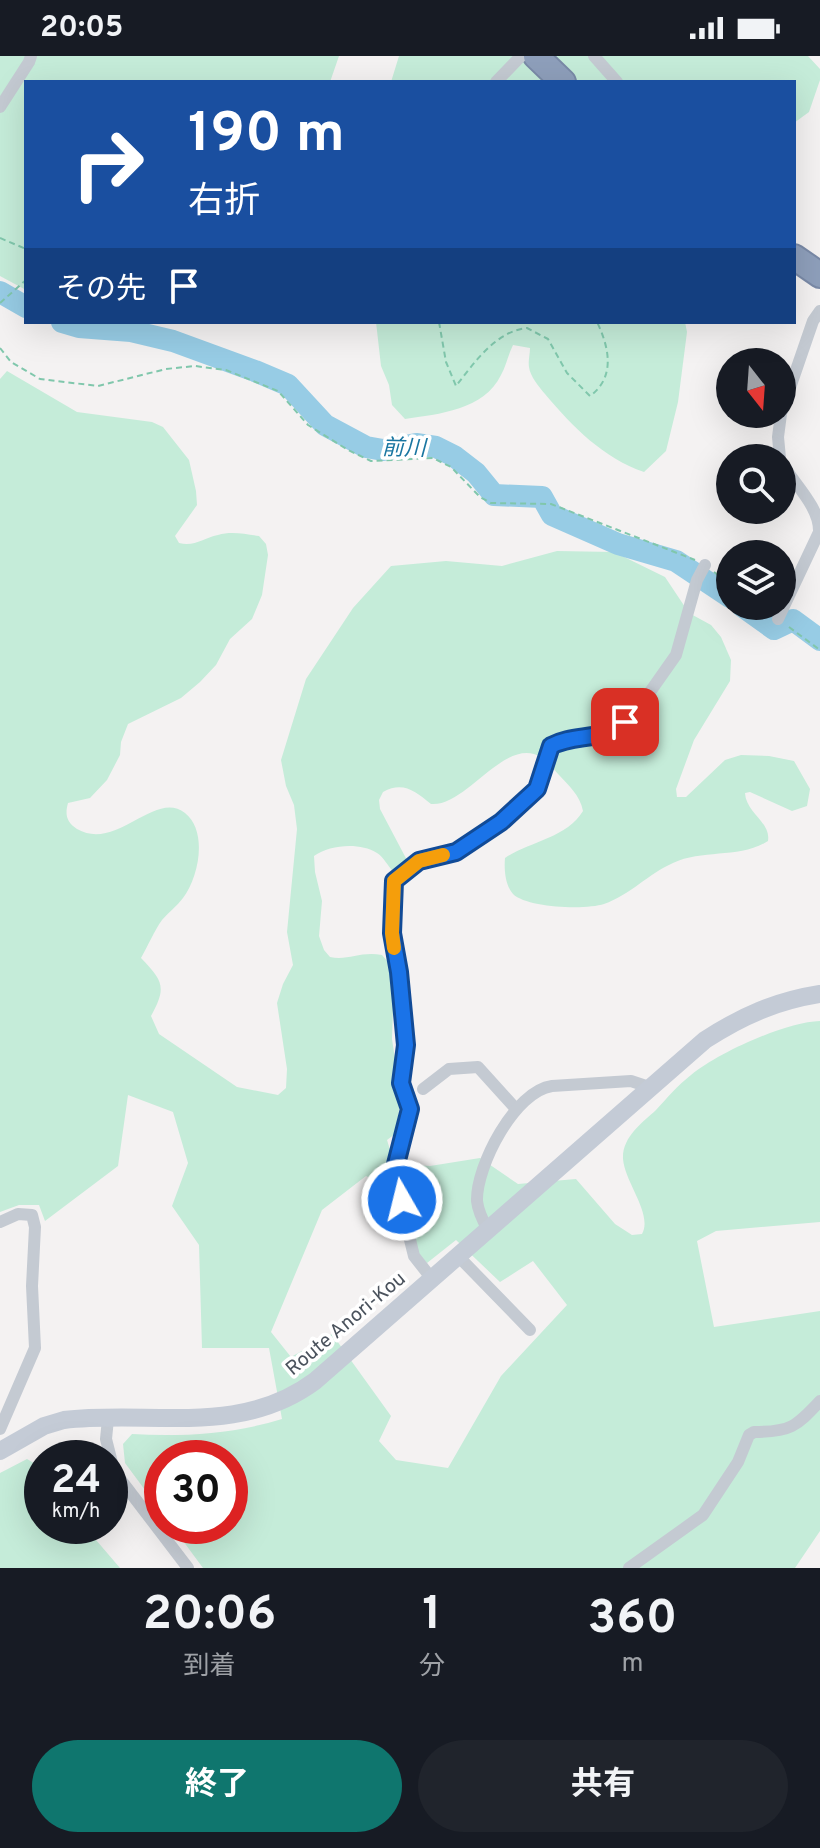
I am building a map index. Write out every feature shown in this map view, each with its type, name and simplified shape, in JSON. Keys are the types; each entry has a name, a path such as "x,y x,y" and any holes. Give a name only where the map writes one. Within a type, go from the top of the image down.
{"highway":[{"path":"536,56 561,80"},
{"path":"796,258 820,275"}],"main road":[{"name":"Route Anori-Kou","path":"0,1451 44,1426 79,1419 207,1419 232,1416 287,1399 315,1381 705,1040 733,1022 789,999 820,994"}],"street":[{"path":"0,107 31,56"},
{"path":"498,80 521,56"},
{"path":"594,56 615,80"},
{"path":"796,371 813,321 820,311"},
{"path":"796,483 819,518 819,532 796,581"},
{"path":"808,555 820,563"},
{"path":"432,1279 414,1256 394,1175 410,1109 401,1083 406,1045 392,933 394,881 419,861 456,852 501,822 537,789 551,746 616,730 638,709 676,655 701,572"},
{"path":"423,1089 449,1069 478,1067 516,1109"},
{"path":"488,1230 477,1201 482,1169 516,1109 541,1087 631,1081 649,1087"},
{"path":"0,1222 18,1214 32,1215 35,1227 32,1286 35,1348 0,1429"},
{"path":"458,1256 530,1330"},
{"path":"629,1568 703,1515 738,1462 749,1435 788,1430 798,1425 820,1401"},
{"path":"108,1419 106,1439 114,1471 188,1568"}],"path":[{"path":"0,238 24,248"},
{"path":"0,303 24,282"},
{"path":"439,324 446,362 456,386 506,334 527,328 548,339 567,373 590,396 604,378 609,350 598,324"},
{"path":"0,348 11,362 40,379 98,386 166,369 195,366 226,370 278,391 308,425 371,461 433,458 451,467 480,497 491,503 551,504 692,558 701,572 716,578"},
{"path":"790,628 820,650"}],"green space":[{"path":"0,56 339,56 331,80 24,80 24,289 0,276"},
{"path":"399,56 808,56 820,69 820,80 809,112 796,122 796,80 392,80"},
{"path":"376,324 685,324 687,332 678,402 666,451 644,472 602,450 567,418 531,374 530,348 513,345 493,387 472,403 405,419 392,405 389,385 381,366"},
{"path":"7,371 77,412 152,422 163,427 189,460 196,491 197,505 175,536 179,543 194,543 233,533 259,536 266,544 268,555 262,595 252,619 230,639 216,665 200,682 181,698 128,724 120,755 107,780 90,798 68,803 67,811 67,818 73,826 92,834 121,828 161,809 173,808 185,813 192,821 197,831 199,854 189,889 159,924 141,958 160,985 159,998 151,1016 159,1034 237,1087 278,1095 286,1088 287,1069 277,1003 293,965 287,932 297,829 294,805 286,786 281,760 306,679 353,608 391,566 446,561 502,566 557,551 614,552 665,577 689,613 711,625 721,637 731,660 730,681 694,740 676,789 677,797 686,797 725,760 741,755 794,761 810,789 807,806 792,811 750,792 745,793 749,806 766,828 768,841 746,850 697,856 673,863 604,904 571,907 520,899 510,890 505,858 557,834 583,811 574,791 544,759 527,753 499,763 445,802 431,804 414,792 397,787 383,792 379,800 380,809 409,864 397,873 377,853 353,846 336,847 314,856 322,901 319,936 330,957 374,954 382,955 388,962 394,980 392,1039 401,1099 395,1134 387,1140 391,1153 401,1164 430,1166 480,1158 518,1184 576,1179 615,1224 632,1235 642,1234 644,1226 644,1217 623,1159 626,1144 634,1131 686,1079 718,1057 771,1033 820,1021 820,1222 716,1231 697,1241 714,1327 820,1311 820,1531 795,1568 203,1568 185,1544 248,1544 248,1440 144,1440 144,1489 128,1467 127,1440 132,1434 208,1433 282,1419 269,1348 202,1348 199,1245 172,1206 188,1163 173,1112 128,1095 118,1166 45,1221 39,1205 19,1205 0,1212 0,379","holes":["366,1176 375,1180 384,1216 427,1263 456,1240 500,1282 533,1261 567,1305 501,1376 448,1468 396,1460 379,1441 391,1416 332,1334 291,1357 271,1332 322,1210"]},
{"path":"24,1461 24,1544 99,1544 120,1568 0,1568 0,1473"}],"waterway":[{"name":"前川","path":"0,292 24,306"},
{"name":"前川","path":"69,324 131,331 173,341 255,371 288,385 325,425 366,447 383,450 416,444 436,447 476,473 494,495 542,497 552,515 618,544 676,561 716,588"},
{"name":"前川","path":"761,620 774,629 793,620"},
{"name":"前川","path":"793,620 820,640"}],"slow traffic":[{"path":"394,948 394,881 419,861 443,855"}],"route":[{"path":"402,1200 394,1175 410,1109 400,1073 406,1045 392,933 392,885 419,861 456,852 482,836 530,797 542,777 551,746 616,730 625,722"}]}
